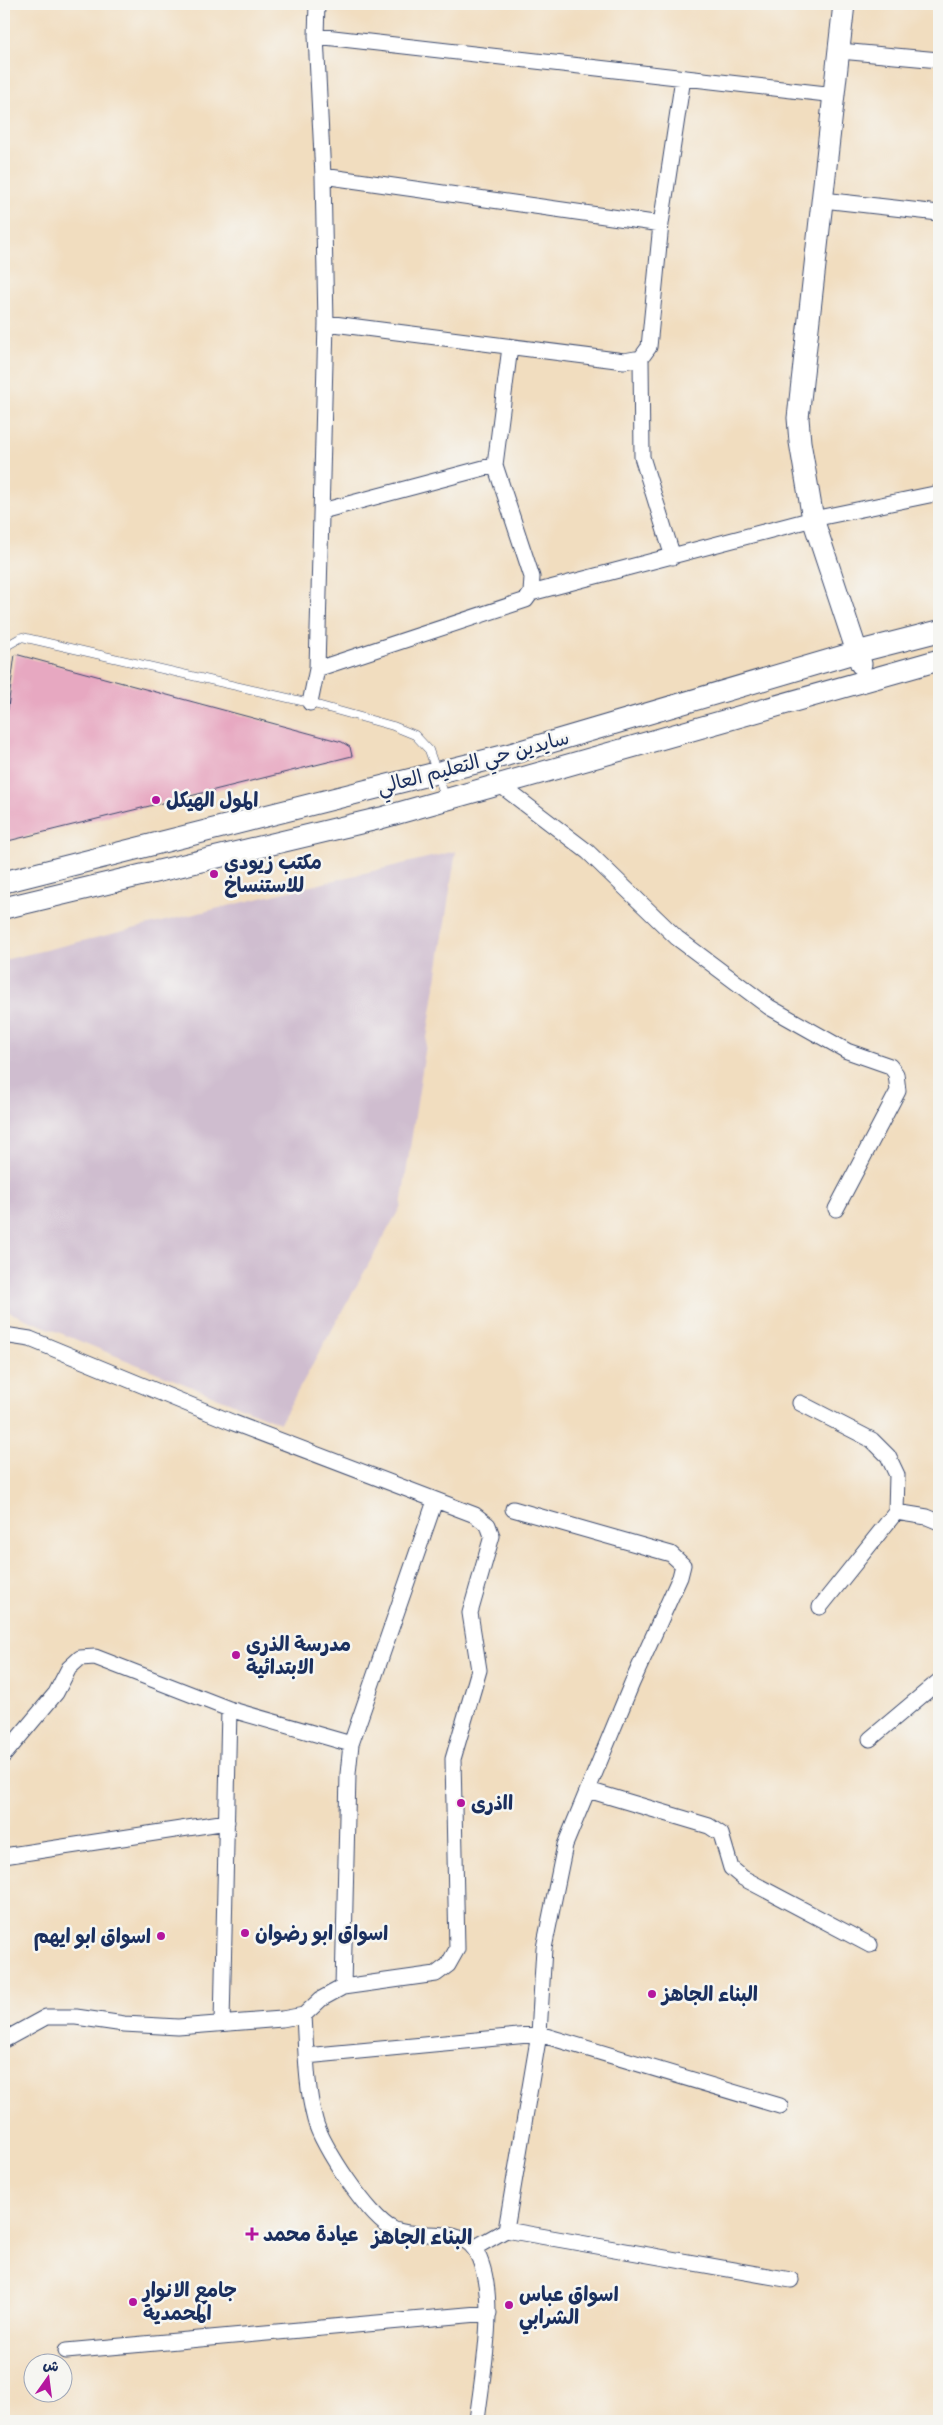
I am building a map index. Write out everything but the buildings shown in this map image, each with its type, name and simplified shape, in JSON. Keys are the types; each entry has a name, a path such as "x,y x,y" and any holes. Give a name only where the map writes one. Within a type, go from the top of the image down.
{"main road":[{"path":"844,4 798,418 800,442 813,519 866,680"},
{"name":"سايدين حي التعليم العالي","path":"4,882 507,754 857,652 939,631"},
{"name":"سايدين حي التعليم العالي","path":"4,908 353,825 939,660"}],"street":[{"path":"310,702 317,669 326,323 323,176 316,36 317,4"},
{"path":"316,36 835,95"},
{"path":"840,51 939,60"},
{"path":"673,557 642,457 641,358 649,347 661,224 683,78"},
{"path":"323,176 661,224"},
{"path":"823,200 939,213"},
{"path":"326,323 624,361 641,358"},
{"path":"317,669 526,600 531,593 532,577 495,465 510,347"},
{"path":"322,511 495,465"},
{"path":"531,593 813,519 939,493"},
{"path":"498,784 588,852 677,938 769,1007 847,1051 890,1066 896,1074 898,1091 836,1209"},
{"path":"4,1335 30,1339 234,1423 475,1515 488,1526 492,1536 470,1613 479,1670 453,1759 457,1949 448,1965 436,1974 343,1987 321,1999 304,2015 178,2027 124,2024 76,2016 46,2017 4,2040"},
{"path":"800,1403 872,1440 888,1456 897,1476 896,1512 820,1607"},
{"path":"343,1987 348,1774 351,1744 435,1500"},
{"path":"506,2230 539,2034 546,1938 565,1845 632,1683 680,1577 683,1565 671,1554 513,1509"},
{"path":"896,1512 927,1517 939,1522"},
{"path":"4,1755 56,1693 69,1668 80,1658 95,1657 229,1709 351,1744"},
{"path":"870,1739 939,1681"},
{"path":"222,2023 229,1709"},
{"path":"588,1790 709,1826 722,1834 731,1868 743,1878 870,1945"},
{"path":"4,1856 227,1822"},
{"path":"304,2015 306,2056 315,2122 343,2175 376,2216 392,2229 408,2233 457,2237 474,2248 484,2266 489,2313 477,2421"},
{"path":"306,2056 539,2034 780,2106"},
{"path":"474,2248 506,2230 791,2280"},
{"path":"66,2351 489,2313"}],"lane":[{"path":"4,653 8,645 22,637 310,702 393,726 415,735 429,750 446,799"}],"shaded area":[{"path":"456,851 401,1206 280,1423 4,1310 4,960"}],"place":[{"name":"المول الهيكل","path":"156,800"},
{"name":"مكتب زيودي للاستنساخ","path":"214,874"},
{"name":"مدرسة الذرى الابتدائية","path":"236,1655"},
{"name":"ااذرى","path":"461,1803"},
{"name":"اسواق ابو رضوان","path":"245,1933"},
{"name":"اسواق ابو ايهم","path":"161,1936"},
{"name":"البناء الجاهز","path":"652,1994"},
{"name":"عيادة محمد","path":"252,2234"},
{"name":"جامع الانوار المحمدية","path":"133,2302"},
{"name":"اسواق عباس الشرابي","path":"509,2305"}],"district":[{"name":"البناء الجاهز","path":"422,2237"}]}
